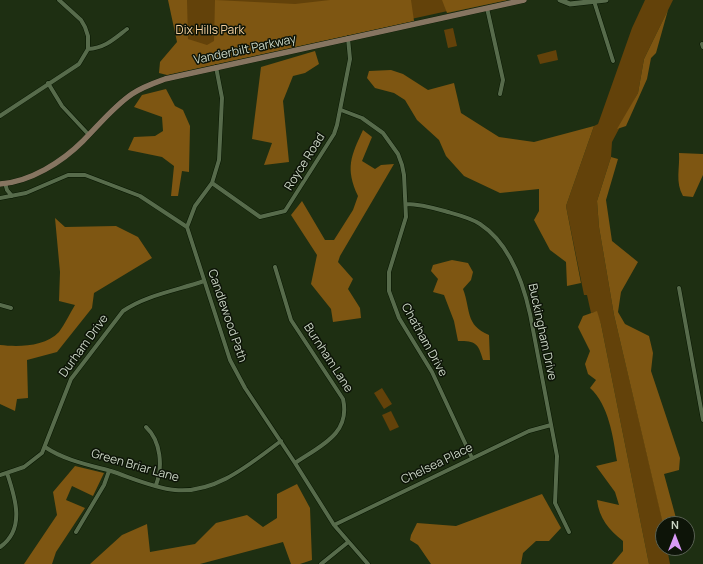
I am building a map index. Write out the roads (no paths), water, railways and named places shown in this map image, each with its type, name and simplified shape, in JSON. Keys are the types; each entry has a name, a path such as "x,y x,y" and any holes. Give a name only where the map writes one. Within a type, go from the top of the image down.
{"main road":[{"name":"Vanderbilt Parkway","path":"3,184 21,180 51,165 72,151 119,104 146,86 165,79 524,0"}],"street":[{"path":"0,115 79,64 88,49 88,36 81,20 59,0"},
{"path":"560,0 570,4 606,0"},
{"path":"594,1 613,61"},
{"path":"487,8 503,80 500,94"},
{"path":"88,49 98,49 108,44 127,29"},
{"name":"Royce Road","path":"212,184 260,217 285,211 334,134 341,110 350,59 348,38"},
{"path":"0,198 12,196 40,187 61,177 77,174 85,175 140,196 187,227 194,206 212,184 219,160 223,112 216,67"},
{"path":"48,83 66,110 89,135"},
{"name":"Chatham Drive","path":"341,110 352,113 373,124 391,144 402,165 406,216 389,272 389,291 392,304 432,372 472,458"},
{"path":"3,184 12,196"},
{"name":"Buckingham Drive","path":"406,204 418,204 436,208 479,223 491,233 501,246 518,274 526,294 557,456 555,503 569,532"},
{"name":"Candlewood Path","path":"187,227 230,360 245,388 281,441 334,525 347,543 368,564"},
{"name":"Burnham Lane","path":"275,267 292,320 344,399 346,409 341,428 332,438 295,463"},
{"name":"Durham Drive","path":"0,475 31,463 42,454 71,378 123,311 132,305 153,297 204,282"},
{"path":"678,288 703,420"},
{"path":"0,305 11,308"},
{"name":"Chelsea Place","path":"334,525 529,431 551,425"},
{"path":"146,427 153,433 161,466 156,485"},
{"name":"Green Briar Lane","path":"45,447 60,455 109,471 176,490 189,490 216,483 239,471 281,441"},
{"path":"76,532 104,485 109,471"},
{"path":"0,547 9,538 13,529 17,509 7,473"},
{"path":"321,564 347,543"}],"park label":[{"name":"Dix Hills Park","path":"210,31"}]}
